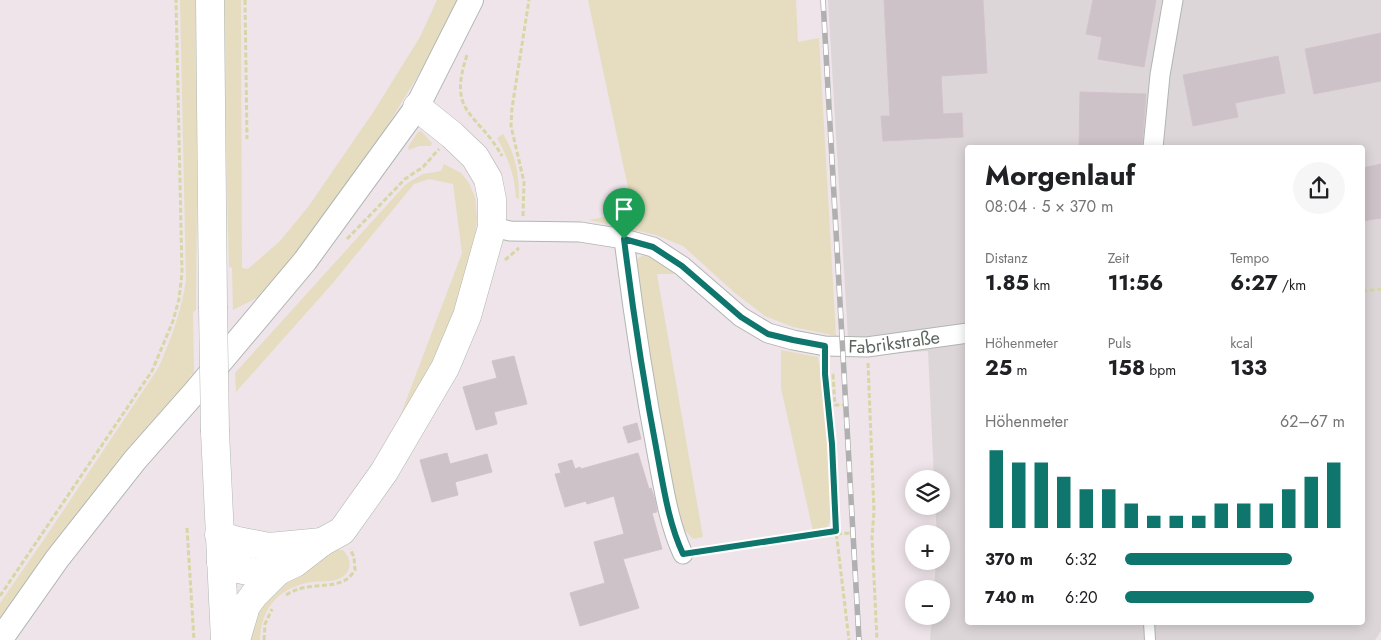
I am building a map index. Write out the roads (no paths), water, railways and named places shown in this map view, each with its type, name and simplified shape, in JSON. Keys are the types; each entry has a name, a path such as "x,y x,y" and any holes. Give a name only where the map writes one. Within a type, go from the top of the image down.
{"main road":[{"path":"210,0 214,432 225,640"},
{"path":"221,562 257,573 278,570 295,563 332,536 384,472 445,368 467,316 492,227 492,199 488,178 475,156 417,107"},
{"path":"219,535 238,542 269,547 332,536"},
{"path":"236,640 246,606 254,594 278,570"}],"street":[{"path":"0,640 57,559 135,460 306,261 417,107 471,0"},
{"path":"1153,145 1160,75 1173,0"},
{"name":"Fabrikstraße","path":"492,227 516,231 580,232 624,239 653,247 682,266 741,317 768,334 793,340 825,346 867,347 965,333"},
{"path":"624,239 632,310 655,441 669,513 683,554"}],"lane":[{"path":"1149,625 1150,640"}],"railway":[{"path":"823,0 859,640"}]}
